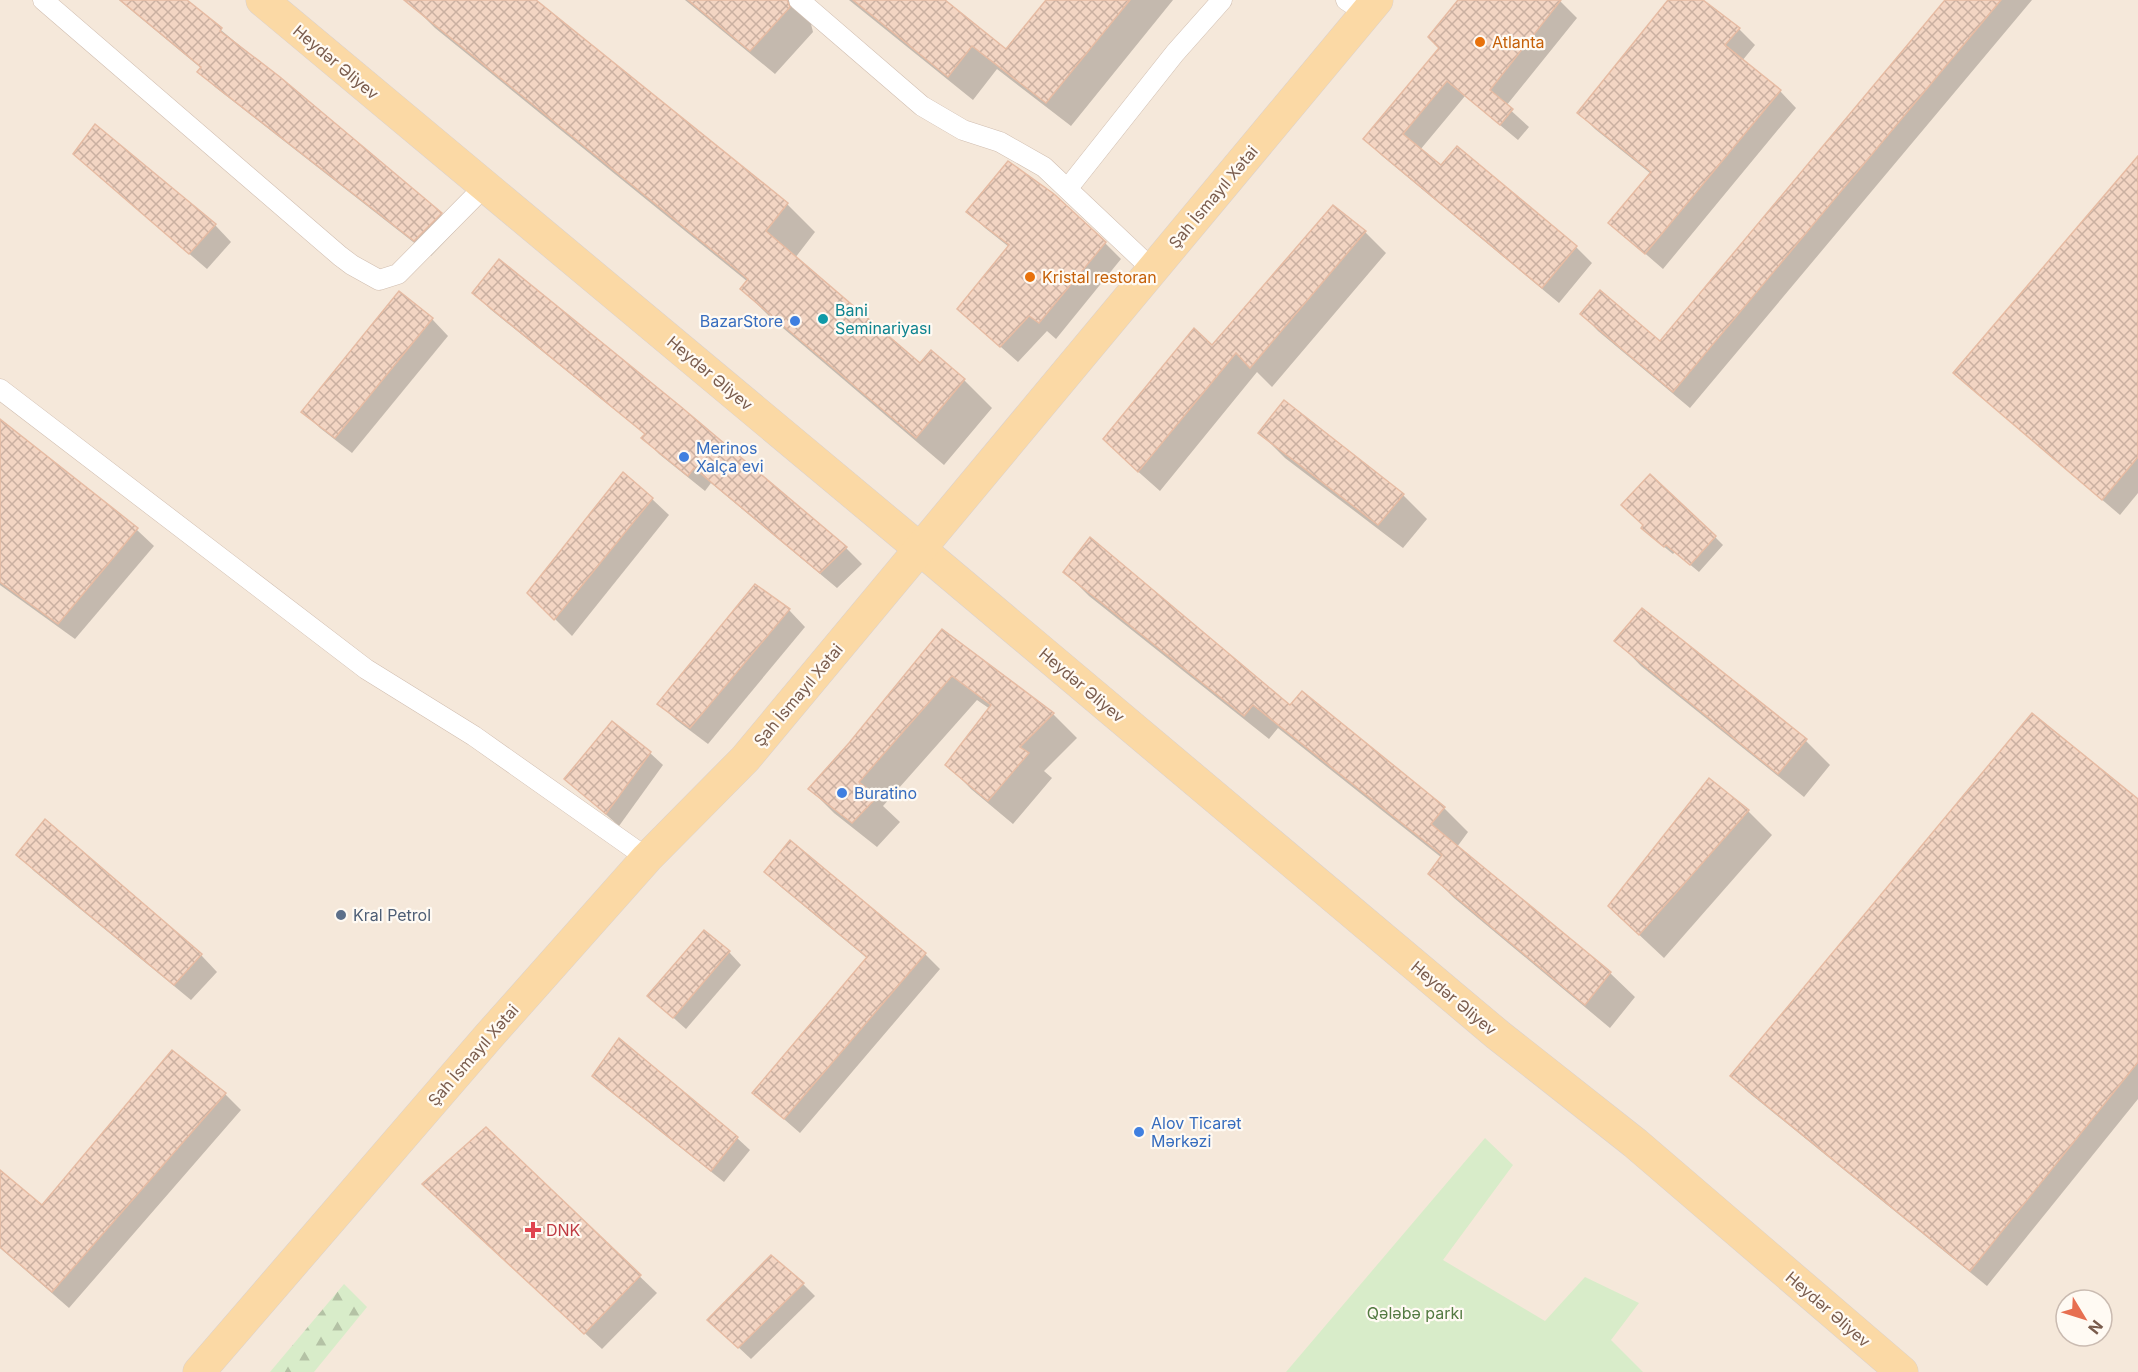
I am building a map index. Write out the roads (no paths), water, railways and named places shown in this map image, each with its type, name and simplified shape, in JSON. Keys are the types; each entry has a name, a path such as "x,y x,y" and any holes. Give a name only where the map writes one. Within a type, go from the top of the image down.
{"main road":[{"name":"Heydər Əliyev","path":"262,0 1498,1035 1635,1143 1902,1372"},
{"name":"Şah İsmayıl Xətai","path":"200,1372 488,1037 647,858 745,759 1152,269 1363,4"}],"street":[{"path":"43,0 340,255 352,265 379,280 398,274 485,186"},
{"path":"799,0 922,106 963,130 1000,142 1044,167 1152,269"},
{"path":"1068,188 1175,53 1222,0"},
{"path":"0,389 366,669 474,736 647,858"}],"place":[{"name":"Atlanta","path":"1480,42"},
{"name":"Kristal restoran","path":"1030,277"},
{"name":"Bani Seminariyası","path":"823,319"},
{"name":"BazarStore","path":"795,321"},
{"name":"Merinos Xalça evi","path":"684,457"},
{"name":"Buratino","path":"842,793"},
{"name":"Kral Petrol","path":"341,915"},
{"name":"Alov Ticarət Mərkəzi","path":"1139,1132"},
{"name":"DNK","path":"533,1230"}],"park label":[{"name":"Qələbə parkı","path":"1415,1313"}]}
